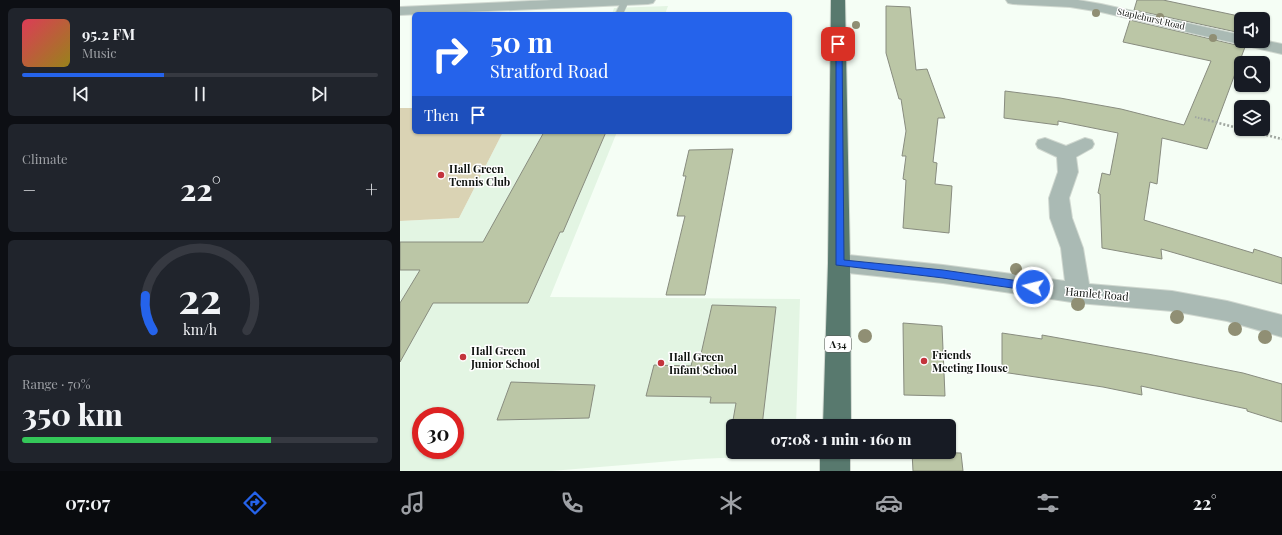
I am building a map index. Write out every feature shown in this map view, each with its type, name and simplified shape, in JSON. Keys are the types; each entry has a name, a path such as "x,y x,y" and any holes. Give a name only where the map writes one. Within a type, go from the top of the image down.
{"highway":[{"name":"A34","path":"836,419 839,263 838,0"},
{"path":"835,459 835,471"}],"street":[{"path":"400,11 622,8 648,0"},
{"name":"Staplehurst Road","path":"1013,0 1069,2 1234,38"},
{"path":"1270,46 1282,49"},
{"path":"1045,144 1066,154"},
{"path":"1066,154 1085,144"},
{"path":"1066,154 1068,172 1059,198 1061,218 1072,248 1078,293"},
{"name":"Hamlet Road","path":"839,263 943,274 1078,293 1172,301 1227,311 1282,326"}],"path":[{"path":"1195,117 1234,127"},
{"path":"1270,136 1282,139"}],"shaded area":[{"path":"668,6 666,12 613,12 614,8"},
{"name":"Hall Green Tennis Club","path":"400,108 412,108 412,134 502,134 459,218 400,221"},
{"path":"502,134 616,134 550,297 800,299 796,419 726,419 726,458 551,471 400,471 400,221 459,218"}],"building":[{"path":"1137,0 1163,0 1234,15 1234,31 1134,10"},
{"path":"886,6 910,7 916,70 927,69 945,118 938,118 933,162 937,163 935,184 952,186 949,233 903,228 906,180 903,179 906,156 902,156 906,131 901,99 899,99 886,53"},
{"path":"1130,20 1234,44 1234,48 1245,48 1242,56 1234,56 1234,77 1207,149 1162,138 1157,184 1150,182 1144,220 1253,253 1254,249 1282,258 1282,284 1161,249 1162,259 1102,248 1100,194 1098,193 1102,173 1110,175 1118,133 1058,121 1058,125 1004,118 1005,91 1060,98 1121,109 1184,125 1211,61 1123,42"},
{"path":"543,134 605,134 563,232 560,232 528,303 433,303 400,362 400,303 420,270 400,270 400,242 483,242"},
{"path":"733,149 705,295 666,295 685,216 677,216 686,176 683,176 689,150"},
{"path":"712,305 776,307 763,419 733,419 736,403 710,403 711,397 646,396 654,365 691,366 694,354 701,354"},
{"name":"Friends Meeting House","path":"903,323 942,326 945,396 904,395"},
{"path":"1002,333 1042,339 1042,335 1148,354 1243,373 1282,384 1282,422 1247,411 1247,409 1141,386 1142,395 1103,387 1002,372"},
{"path":"511,382 595,385 589,418 497,420"},
{"path":"956,453 961,453 963,471 913,471 912,459 956,459"}],"place":[{"name":"Hall Green Tennis Club","path":"441,175"},
{"name":"Hall Green Junior School","path":"463,357"},
{"name":"Friends Meeting House","path":"924,361"},
{"name":"Hall Green Infant School","path":"661,363"}],"route":[{"path":"838,44 839,263 943,274 1033,287"}]}
